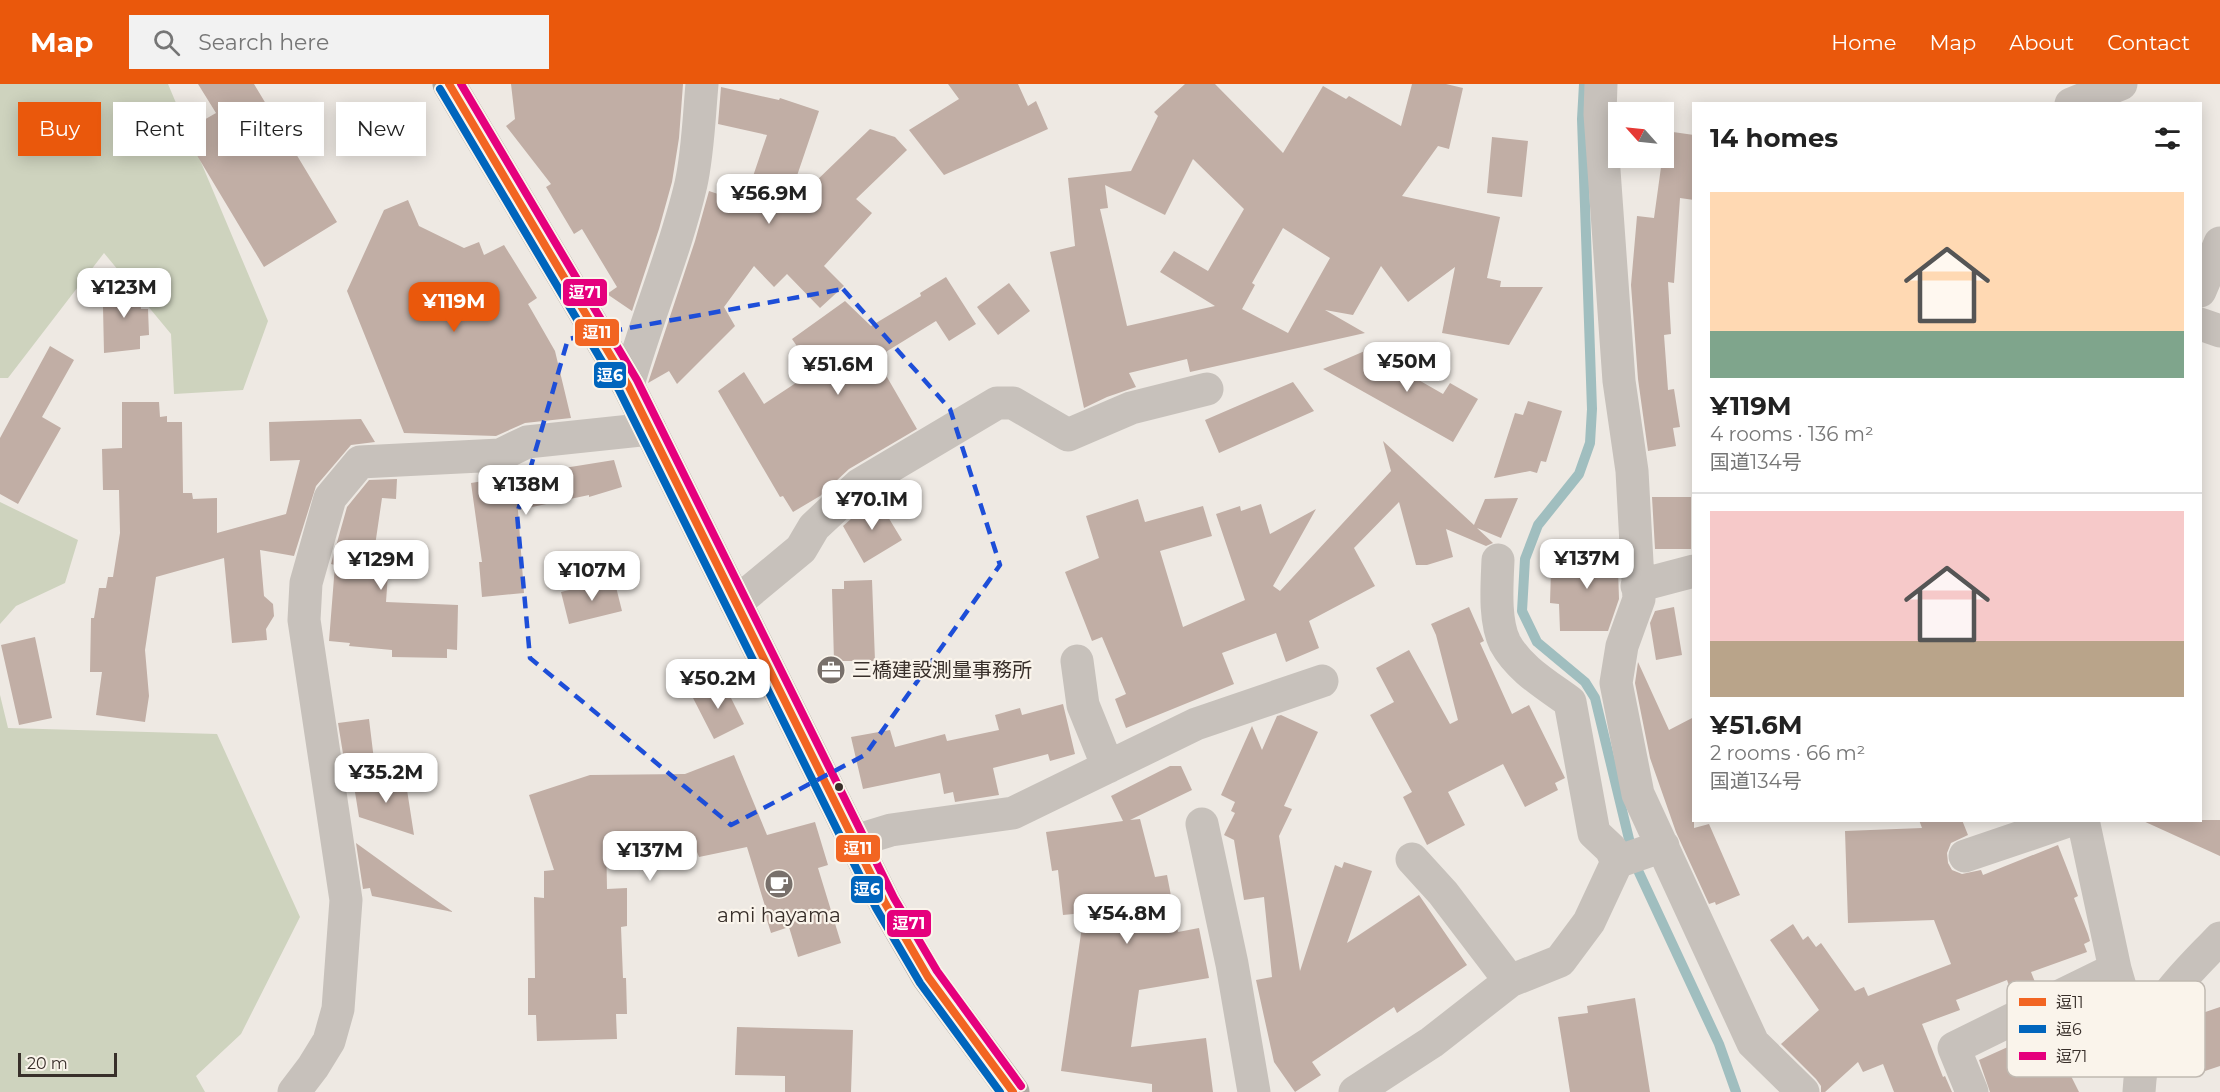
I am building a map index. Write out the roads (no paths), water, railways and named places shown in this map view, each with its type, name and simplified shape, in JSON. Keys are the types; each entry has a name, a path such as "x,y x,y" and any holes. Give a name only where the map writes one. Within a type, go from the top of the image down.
{"highway":[{"path":"449,84 628,385 885,903 928,976 1013,1092"}],"street":[{"path":"628,385 692,182 702,84"},
{"path":"1601,84 1600,114 1615,334 1619,381 1632,471 1639,599 1622,646 1616,683 1638,794 1638,855 1753,1043 1803,1092"},
{"path":"2076,102 2121,84"},
{"path":"2202,286 2220,243"},
{"path":"2202,325 2220,331"},
{"path":"736,603 801,549 814,527 858,484 997,403 1013,403 1068,435 1131,408 1207,389"},
{"path":"294,1092 329,1041 338,1009 346,900 304,620 306,583 330,498 360,462 500,455 527,442 650,429"},
{"path":"1498,560 1497,606 1505,642 1527,670 1570,702 1594,834 1611,849 1638,855"},
{"path":"1637,586 1692,572"},
{"path":"1077,660 1083,705 1108,767"},
{"path":"855,841 891,830 1013,813 1196,724 1322,681"},
{"path":"1965,856 2065,822"},
{"path":"2084,822 2118,981"},
{"path":"1202,824 1232,964 1254,1092"},
{"path":"1355,1092 1432,1042 1510,981 1560,961 1638,855"},
{"path":"1413,859 1443,893 1510,981"},
{"path":"2182,981 2220,938"},
{"path":"2091,981 2115,969"},
{"path":"1972,1092 1954,1048 2007,1022"},
{"path":"2139,1092 2140,1077"}],"waterway":[{"path":"1584,84 1582,119 1592,409 1590,443 1579,474 1538,525 1525,559 1522,611 1537,642 1585,682 1595,698 1635,864 1719,1044 1736,1092"}],"place":[{"name":"三橋建設測量事務所","path":"831,670"},
{"name":"ami hayama","path":"779,884"}]}
